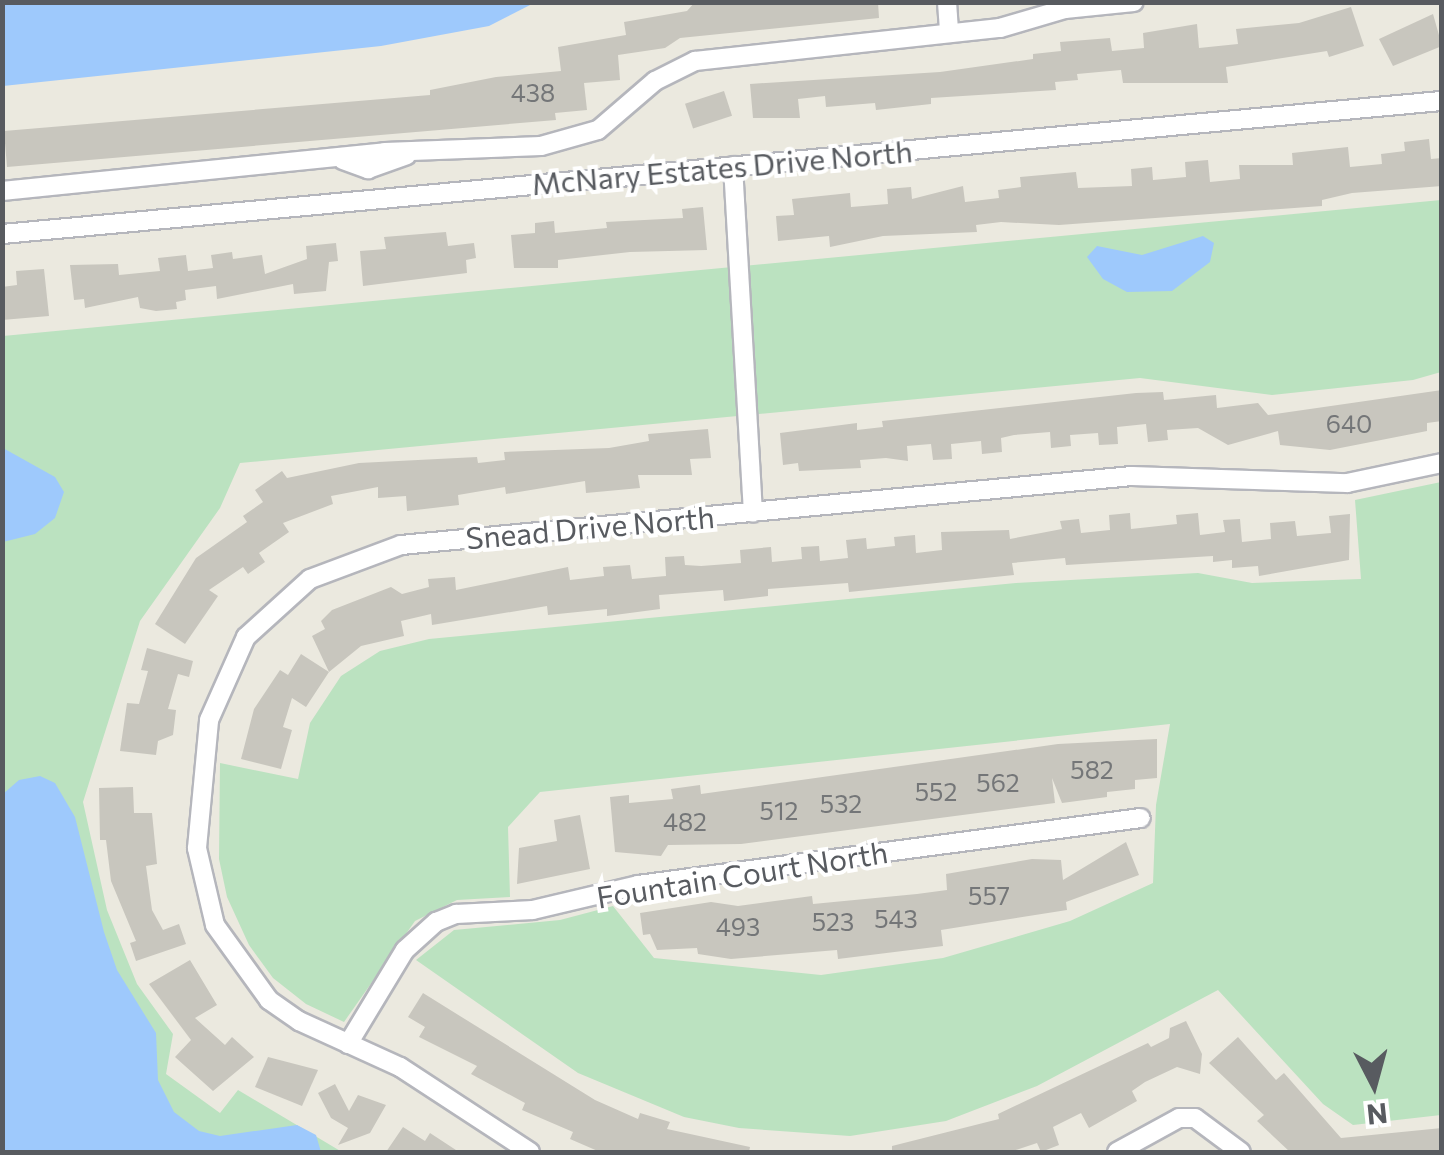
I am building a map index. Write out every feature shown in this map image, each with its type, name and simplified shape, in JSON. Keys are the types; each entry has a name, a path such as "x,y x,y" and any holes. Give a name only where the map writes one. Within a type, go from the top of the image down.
{"street":[{"path":"946,2 949,33"},
{"path":"2,191 575,140 615,118 655,80 722,55 1000,28 1066,9 1134,2"},
{"name":"McNary Estates Drive North","path":"2,234 1442,100"},
{"path":"733,166 753,512"},
{"name":"Snead Drive North","path":"530,1152 400,1067 299,1021 248,979 215,925 203,889 198,848 203,754 218,691 246,637 310,579 371,551 1132,476 1347,483 1442,463"},
{"name":"Fountain Court North","path":"348,1044 405,950 456,914 533,910 638,885 1141,818"},
{"path":"1116,1152 1179,1118 1195,1118 1241,1152"}],"green space":[{"path":"1441,200 1441,372 1413,380 1272,395 1140,378 240,463 220,508 140,621 83,802 107,910 137,984 173,1034 166,1074 220,1113 238,1090 342,1152 3,1152 3,336"},
{"path":"1441,482 1441,1115 1353,1125 1323,1104 1218,990 1037,1086 946,1121 850,1136 739,1128 684,1117 578,1073 416,960 454,930 560,920 613,906 654,958 821,975 943,958 1070,921 1153,883 1156,805 1170,724 540,792 508,827 510,897 457,900 415,921 344,1022 306,1004 273,978 249,945 227,897 219,859 220,763 298,779 310,723 341,676 380,651 429,639 1016,583 1198,573 1252,583 1361,579 1355,500"}],"water":[{"path":"3,2 534,3 489,26 381,46 3,86"},
{"path":"1203,236 1214,243 1210,262 1172,291 1127,292 1103,279 1087,257 1097,246 1142,255"},
{"path":"3,448 55,477 64,492 55,518 35,534 3,542"},
{"path":"40,776 55,783 75,817 104,932 117,970 156,1033 158,1080 174,1112 199,1131 220,1136 297,1125 316,1135 321,1152 3,1152 3,794 19,780"}],"building":[{"path":"695,2 878,2 879,18 680,38 665,48 618,55 620,80 584,83 587,110 555,113 556,120 7,167 4,131 430,95 430,90 496,77 561,71 558,47 626,35 624,22 687,11"},
{"path":"1351,7 1364,46 1329,57 1327,51 1226,67 1228,83 1123,83 1121,70 1077,74 1078,80 1055,82 1056,90 931,98 931,104 876,110 875,103 826,107 825,96 798,99 800,118 753,118 750,84 940,72 1033,59 1033,54 1061,51 1060,42 1110,38 1112,51 1144,48 1143,33 1197,24 1199,48 1238,44 1236,29 1299,23"},
{"path":"1433,14 1442,46 1393,66 1379,39"},
{"path":"724,91 732,116 693,128 685,104"},
{"path":"1429,139 1431,159 1442,158 1442,186 1352,193 1322,200 1322,206 1059,225 1001,222 976,225 977,232 883,236 830,247 829,236 778,241 776,216 794,215 792,199 850,193 851,207 888,204 887,189 911,187 912,199 963,186 965,202 999,198 998,190 1021,187 1020,177 1076,172 1078,188 1132,186 1131,169 1152,167 1153,180 1186,177 1185,162 1208,160 1210,182 1240,179 1239,165 1293,165 1292,153 1348,147 1350,167 1382,164 1381,154 1405,151 1404,142"},
{"path":"703,207 707,250 630,252 558,260 558,268 514,268 511,235 535,233 535,223 554,221 555,233 607,228 606,222 683,218 682,209"},
{"path":"446,232 448,246 474,243 476,258 466,260 467,273 363,286 360,251 386,249 384,237"},
{"path":"336,243 338,261 329,262 326,291 294,294 293,284 217,299 216,286 185,290 186,300 176,302 177,309 156,311 140,308 138,297 85,308 84,299 74,300 70,265 118,264 119,275 160,271 158,258 186,255 188,271 213,268 211,255 232,252 233,259 262,255 265,274 307,259 306,246"},
{"path":"44,269 49,316 2,320 2,287 17,285 16,271"},
{"path":"1442,390 1442,421 1427,423 1427,431 1330,450 1280,445 1278,431 1228,445 1198,428 1167,430 1168,440 1148,442 1146,424 1117,427 1118,444 1099,445 1098,433 1070,435 1071,446 1051,448 1050,432 1014,435 1001,438 1002,452 982,454 981,441 951,444 952,459 933,460 931,444 907,446 908,461 860,460 861,468 799,471 798,463 783,465 780,433 857,423 857,430 883,427 882,421 1136,393 1163,392 1164,400 1216,395 1217,408 1258,403 1268,415"},
{"path":"708,429 711,458 690,459 692,475 638,475 640,488 586,493 585,481 506,494 505,487 458,495 459,505 407,511 406,496 378,498 378,487 331,496 333,504 283,523 289,532 259,553 265,562 248,574 243,567 209,590 218,596 185,644 155,624 196,558 247,522 243,516 263,502 255,490 282,471 287,478 359,463 477,457 478,463 505,460 504,452 609,448 649,441 648,434"},
{"path":"1130,513 1131,529 1177,524 1176,515 1198,513 1200,535 1225,532 1223,520 1240,519 1242,542 1271,539 1270,523 1295,521 1297,536 1331,533 1329,516 1350,514 1349,560 1259,576 1258,566 1232,568 1232,560 1213,562 1213,556 1066,565 1065,558 1012,563 1014,575 849,592 848,583 768,589 768,596 724,601 723,590 659,595 660,609 607,616 607,609 548,615 547,606 432,625 431,614 401,621 404,636 361,646 329,672 312,636 325,629 321,621 332,610 391,587 402,594 429,587 428,579 455,577 456,590 568,567 570,580 604,576 603,567 630,565 632,579 666,576 665,557 684,556 685,565 741,563 740,550 771,547 772,562 802,559 801,547 819,546 820,561 848,558 846,540 866,538 867,549 895,546 894,537 915,535 916,553 942,550 941,532 1009,530 1010,539 1062,529 1060,521 1079,519 1081,533 1110,530 1109,515"},
{"path":"147,648 193,661 189,677 178,674 168,709 176,710 173,735 158,741 156,755 120,751 127,703 139,704 148,671 141,670"},
{"path":"301,654 329,672 306,707 292,698 283,727 292,730 281,769 241,759 254,709 280,670 288,675"},
{"path":"1157,739 1157,778 1135,780 1135,789 1107,792 1107,797 1062,803 1052,778 1055,803 741,844 668,845 661,856 615,852 610,797 629,795 629,803 673,799 671,789 700,785 701,794 1058,744"},
{"path":"133,787 134,813 152,813 157,864 146,866 152,910 163,930 179,924 186,944 136,961 130,943 136,941 111,881 106,840 100,840 99,788"},
{"path":"580,815 590,869 517,884 519,848 557,841 554,820"},
{"path":"1126,842 1139,875 1066,902 1067,910 941,930 943,946 838,959 837,950 731,959 698,954 697,948 657,950 650,934 643,935 640,913 711,902 738,906 812,896 813,904 947,890 946,874 1032,859 1061,860 1063,880"},
{"path":"190,960 217,1005 195,1018 225,1045 232,1037 254,1057 213,1091 175,1057 191,1040 149,984"},
{"path":"423,993 595,1100 638,1119 640,1113 670,1122 667,1129 750,1147 749,1152 600,1152 570,1139 573,1132 522,1110 525,1103 471,1074 477,1066 419,1037 425,1027 408,1017"},
{"path":"1186,1021 1202,1054 1200,1074 1177,1067 1132,1091 1137,1101 1089,1128 1081,1113 1053,1127 1059,1145 1041,1152 1037,1143 1010,1152 892,1152 892,1146 999,1119 998,1114 1148,1043 1151,1047 1169,1038 1170,1028"},
{"path":"1238,1037 1276,1080 1284,1073 1341,1138 1442,1128 1442,1152 1290,1152 1257,1121 1264,1115 1209,1063"},
{"path":"268,1057 318,1070 302,1106 255,1087"},
{"path":"335,1084 349,1111 358,1095 386,1105 370,1133 338,1145 348,1128 331,1118 318,1093"},
{"path":"403,1127 425,1141 430,1133 459,1152 386,1152"}]}
